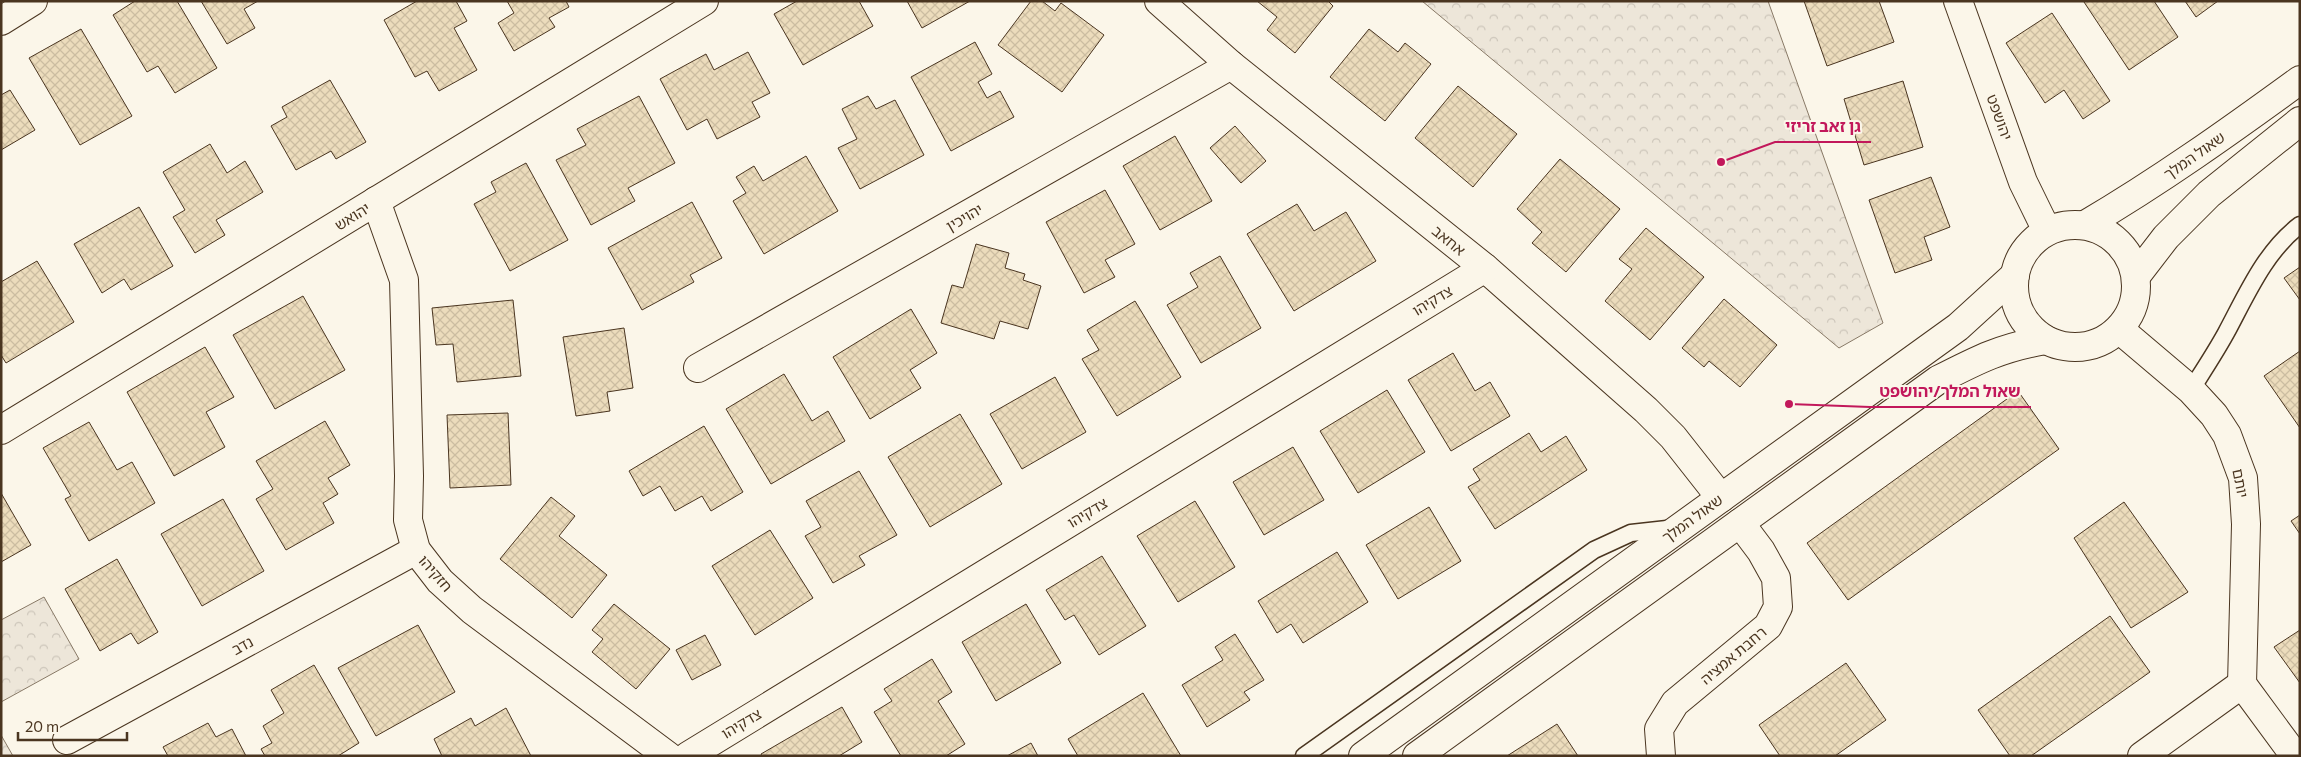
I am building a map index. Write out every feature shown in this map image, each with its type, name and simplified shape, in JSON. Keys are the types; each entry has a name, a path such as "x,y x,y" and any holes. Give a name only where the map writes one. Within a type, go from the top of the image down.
{"street":[{"path":"1,21 33,1"},
{"name":"יהואש","path":"1,430 704,1"},
{"name":"אחאב","path":"1159,1 1231,65 1485,268 1646,410 1673,437 1721,498"},
{"name":"יהושפט","path":"1958,1 2023,182 2047,231"},
{"name":"יהויכין","path":"698,368 1231,65"},
{"name":"שאול המלך","path":"2085,225 2139,193 2199,153 2300,80"},
{"path":"2136,276 2166,237 2210,194 2300,121"},
{"name":"חזקיהו","path":"376,201 404,280 410,476 408,520 416,550 440,582 472,610 668,756"},
{"path":"2066,225 2085,225 2103,231 2119,242 2131,258 2136,276 2136,295 2130,313 2119,329 2103,341 2084,347 2065,346 2046,340 2030,328 2019,312 2014,294 2015,275 2021,257 2032,242 2047,231 2066,225"},
{"name":"צדקיהו","path":"688,756 1485,268"},
{"name":"שאול המלך","path":"1363,756 1958,327 2015,275"},
{"name":"יותם","path":"2119,329 2191,390 2214,415 2227,435 2243,478 2246,524 2242,684"},
{"path":"1417,756 1938,380 1979,358 2015,345 2046,340"},
{"name":"רחבת אמציה","path":"1661,756 1659,729 1675,703 1768,626 1778,607 1776,578 1761,551 1740,523"},
{"name":"נדב","path":"68,740 416,550"},
{"path":"2142,756 2242,684 2295,756"}],"lane":[{"path":"2191,390 2212,358 2266,263 2284,237 2300,225"},
{"path":"1304,756 1594,550 1631,533 1678,528"}],"green space":[{"path":"1422,1 1768,1 1883,323 1839,348"},
{"path":"44,597 79,659 1,702 1,620"},
{"path":"1,735 13,756 1,756"}],"building":[{"path":"135,1 177,1 217,68 175,93 158,66 147,72 113,15"},
{"path":"201,1 258,1 244,9 255,28 227,44"},
{"path":"417,1 456,1 467,21 454,28 477,70 439,91 427,71 415,77 384,20"},
{"path":"507,1 566,1 569,7 549,18 555,27 514,51 498,23 514,13"},
{"path":"797,1 859,1 873,26 803,65 774,14"},
{"path":"907,1 970,1 922,28"},
{"path":"1031,1 1042,1 1055,11 1061,3 1104,35 1062,92 998,45"},
{"path":"1257,1 1328,1 1333,6 1295,53 1267,30 1277,17"},
{"path":"1804,1 1879,1 1894,42 1827,66"},
{"path":"2154,1 2178,37 2129,70 2084,2"},
{"path":"2185,1 2218,1 2196,17"},
{"path":"2052,13 2110,101 2083,119 2064,90 2045,103 2006,43"},
{"path":"81,29 132,116 80,145 29,58"},
{"path":"1369,29 1398,52 1405,43 1431,64 1385,121 1330,77"},
{"path":"975,42 992,74 978,82 987,98 1000,91 1014,117 951,151 911,77"},
{"path":"748,52 770,93 752,102 760,117 717,139 707,119 687,130 660,79 706,54 714,70"},
{"path":"330,80 366,142 336,159 331,151 296,170 271,126 287,117 282,107"},
{"path":"1903,81 1923,147 1864,165 1844,99"},
{"path":"1458,86 1517,134 1473,187 1415,138"},
{"path":"10,90 35,130 1,150 1,95"},
{"path":"639,96 675,163 628,188 635,201 591,225 556,160 586,145 577,129"},
{"path":"868,96 876,109 895,100 924,155 860,189 838,148 857,139 842,109"},
{"path":"1235,126 1266,161 1241,183 1210,148"},
{"path":"1175,136 1212,201 1160,230 1123,166"},
{"path":"210,144 227,173 245,161 263,192 216,220 225,235 195,253 173,217 185,210 163,172"},
{"path":"806,156 838,211 764,254 733,201 746,193 736,177 754,166 763,181"},
{"path":"1560,159 1620,209 1566,272 1532,243 1542,232 1517,209"},
{"path":"526,163 568,240 510,271 474,204 496,192 491,182"},
{"path":"1931,177 1950,227 1924,237 1932,260 1895,273 1869,200"},
{"path":"1105,190 1135,244 1105,260 1115,277 1084,293 1046,222"},
{"path":"692,202 722,258 690,275 694,282 642,310 608,248"},
{"path":"1297,204 1314,231 1346,212 1376,261 1294,311 1247,234"},
{"path":"139,207 173,266 131,290 124,279 102,293 74,244"},
{"path":"1646,228 1704,277 1650,340 1605,301 1632,269 1619,259"},
{"path":"976,244 1009,253 1005,268 1025,274 1023,280 1041,286 1028,329 1000,321 994,339 941,323 952,285 963,288"},
{"path":"1220,256 1261,328 1201,363 1167,305 1198,287 1190,273"},
{"path":"37,261 74,322 6,363 1,355 1,282"},
{"path":"2300,267 2300,300 2284,278"},
{"path":"303,296 345,370 275,409 233,335"},
{"path":"1724,299 1777,345 1740,387 1709,361 1704,367 1682,348"},
{"path":"513,300 521,376 457,382 453,344 436,345 432,308"},
{"path":"1135,301 1181,377 1117,416 1082,359 1099,350 1087,330"},
{"path":"911,309 937,353 910,370 921,388 870,419 833,357"},
{"path":"624,328 633,388 607,392 610,411 576,416 563,337"},
{"path":"205,347 234,397 206,412 225,447 174,476 127,392"},
{"path":"2300,351 2300,428 2264,376"},
{"path":"1453,353 1475,391 1490,382 1510,416 1451,451 1408,380"},
{"path":"784,374 812,421 828,411 845,441 771,484 726,409"},
{"path":"1055,377 1086,432 1022,469 990,414"},
{"path":"1387,390 1425,452 1358,493 1320,431"},
{"path":"2018,391 2059,449 1848,600 1807,543"},
{"path":"508,413 511,485 450,488 447,415"},
{"path":"960,414 1002,484 930,527 888,457"},
{"path":"325,421 350,465 328,478 338,494 323,503 334,523 286,550 256,499 273,489 256,461"},
{"path":"89,422 117,470 132,462 155,503 89,541 65,499 71,496 43,448"},
{"path":"704,426 743,492 711,511 702,496 675,511 660,486 643,496 629,471"},
{"path":"1529,433 1541,452 1566,436 1587,470 1495,529 1468,487 1480,480 1473,469"},
{"path":"1293,447 1324,500 1264,535 1233,482"},
{"path":"859,471 897,535 859,556 865,565 833,583 805,536 821,527 806,501"},
{"path":"1,493 31,545 1,562"},
{"path":"551,497 575,516 559,536 607,575 572,618 500,559"},
{"path":"223,499 264,571 202,606 161,534"},
{"path":"1195,501 1235,567 1178,602 1137,536"},
{"path":"2124,502 2188,592 2131,628 2074,538"},
{"path":"1429,507 1461,561 1398,599 1366,545"},
{"path":"2300,515 2300,534 2291,521"},
{"path":"770,530 813,598 755,635 712,566"},
{"path":"1337,552 1368,602 1303,643 1291,624 1277,633 1258,601"},
{"path":"1102,556 1146,626 1099,655 1074,615 1065,620 1046,590"},
{"path":"117,559 158,632 138,644 131,633 100,651 65,589"},
{"path":"614,604 670,649 636,689 592,652 603,639 592,630"},
{"path":"1026,604 1061,663 996,701 962,642"},
{"path":"2110,616 2150,672 2031,756 2010,756 1978,710"},
{"path":"418,625 455,692 376,736 338,668"},
{"path":"2300,630 2300,683 2274,647"},
{"path":"1235,634 1264,680 1244,692 1250,700 1207,727 1182,685 1223,660 1215,647"},
{"path":"705,635 721,665 692,680 676,650"},
{"path":"932,659 952,692 938,701 965,744 946,756 901,756 874,712 892,701 884,689"},
{"path":"1846,663 1886,720 1835,756 1780,756 1759,725"},
{"path":"314,665 359,743 338,756 265,756 261,749 272,743 263,726 284,713 271,690"},
{"path":"1143,693 1181,756 1078,756 1068,739"},
{"path":"842,707 862,742 839,756 762,756 761,754"},
{"path":"506,708 531,756 442,756 434,739 471,718 475,726"},
{"path":"208,723 216,737 232,729 246,756 168,756 163,747"},
{"path":"1557,724 1578,756 1507,756"},
{"path":"1031,743 1038,756 1007,756"}],"place":[{"name":"גן זאב זריזי","path":"1721,162"},
{"name":"שאול המלך/יהושפט","path":"1789,404"}]}
